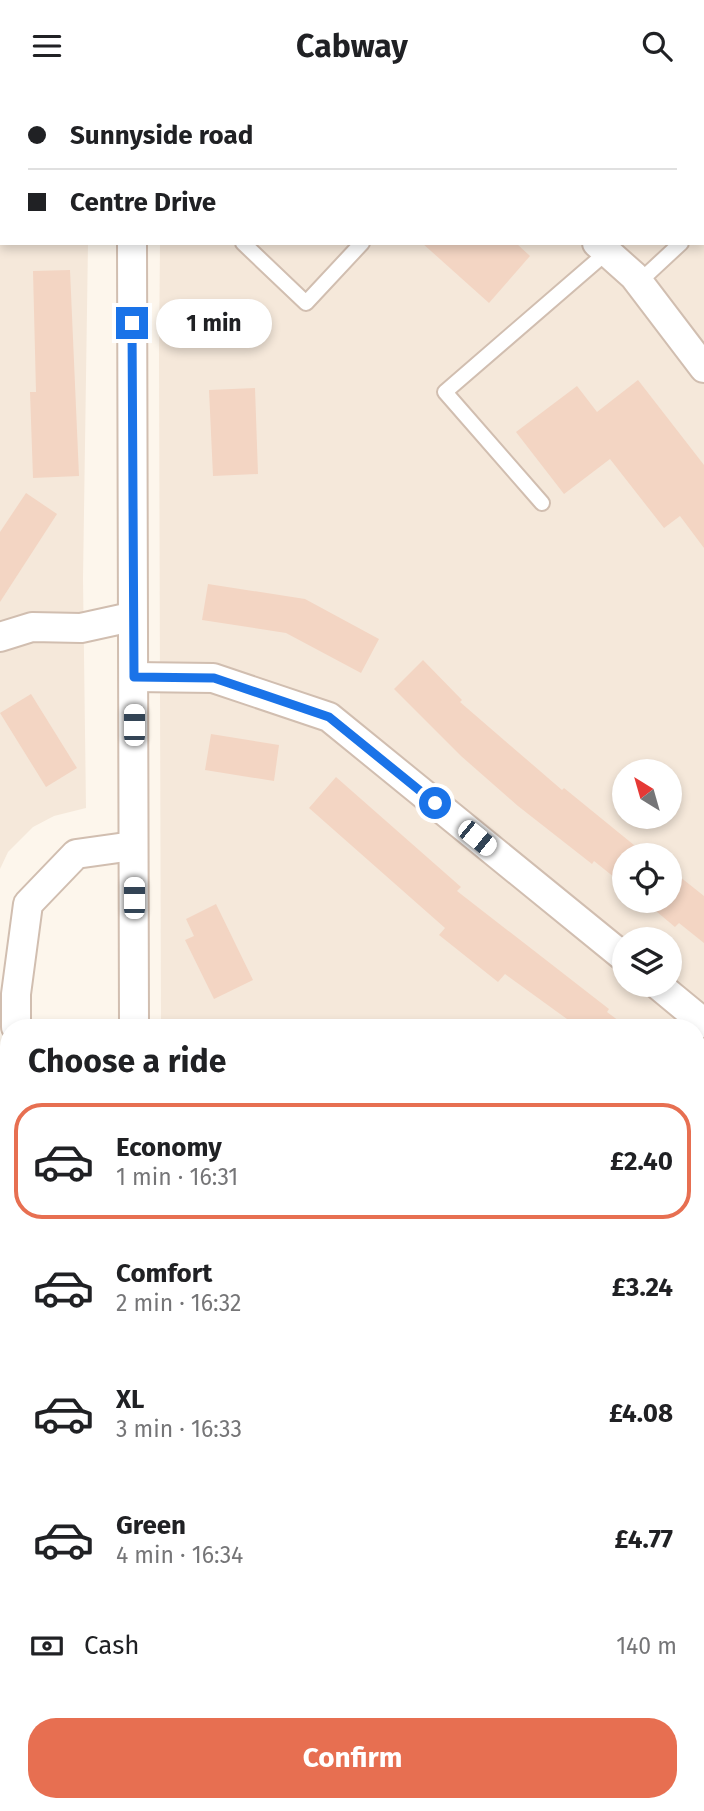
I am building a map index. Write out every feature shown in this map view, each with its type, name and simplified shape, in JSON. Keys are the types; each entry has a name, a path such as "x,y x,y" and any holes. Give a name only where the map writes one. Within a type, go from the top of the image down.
{"street":[{"path":"132,245 134,1019"},
{"path":"602,248 639,282 704,368"},
{"path":"0,637 32,627 80,628 131,617"},
{"path":"134,677 214,678 329,717 612,947"},
{"path":"16,1019 16,994 28,904 76,854 134,846"},
{"path":"673,997 699,1019"}],"lane":[{"path":"245,245 306,303 360,245"},
{"path":"639,282 679,245"},
{"path":"542,503 445,392 602,248"}],"shaded area":[{"path":"0,245 88,245 83,579 86,808 54,816 33,827 8,852 0,869"},
{"path":"160,245 704,245 704,1019 161,1019"}],"building":[{"path":"424,245 518,245 530,256 489,303"},
{"path":"70,270 79,476 33,478 30,392 36,392 33,271"},
{"path":"638,380 704,465 704,548 680,516 664,528 610,459 564,494 516,432 577,386 597,412"},
{"path":"255,388 258,474 213,476 209,390"},
{"path":"26,493 57,514 0,602 0,532"},
{"path":"208,584 305,599 379,639 361,673 286,633 202,620"},
{"path":"423,660 462,700 460,702 562,790 564,788 632,843 612,843 612,876 594,861 592,864 518,806 461,756 394,689"},
{"path":"31,694 77,768 46,787 0,713"},
{"path":"211,734 279,745 274,781 205,770"},
{"path":"336,777 461,887 457,891 609,1009 607,1012 616,1019 567,1019 505,974 498,982 439,935 445,928 309,808"},
{"path":"682,879 704,896 704,943 679,923 675,927 658,913 682,913"},
{"path":"216,904 253,980 214,999 185,940 194,936 186,919"}],"route":[{"path":"132,323 131,617 134,677 214,678 329,717 435,803"}]}
